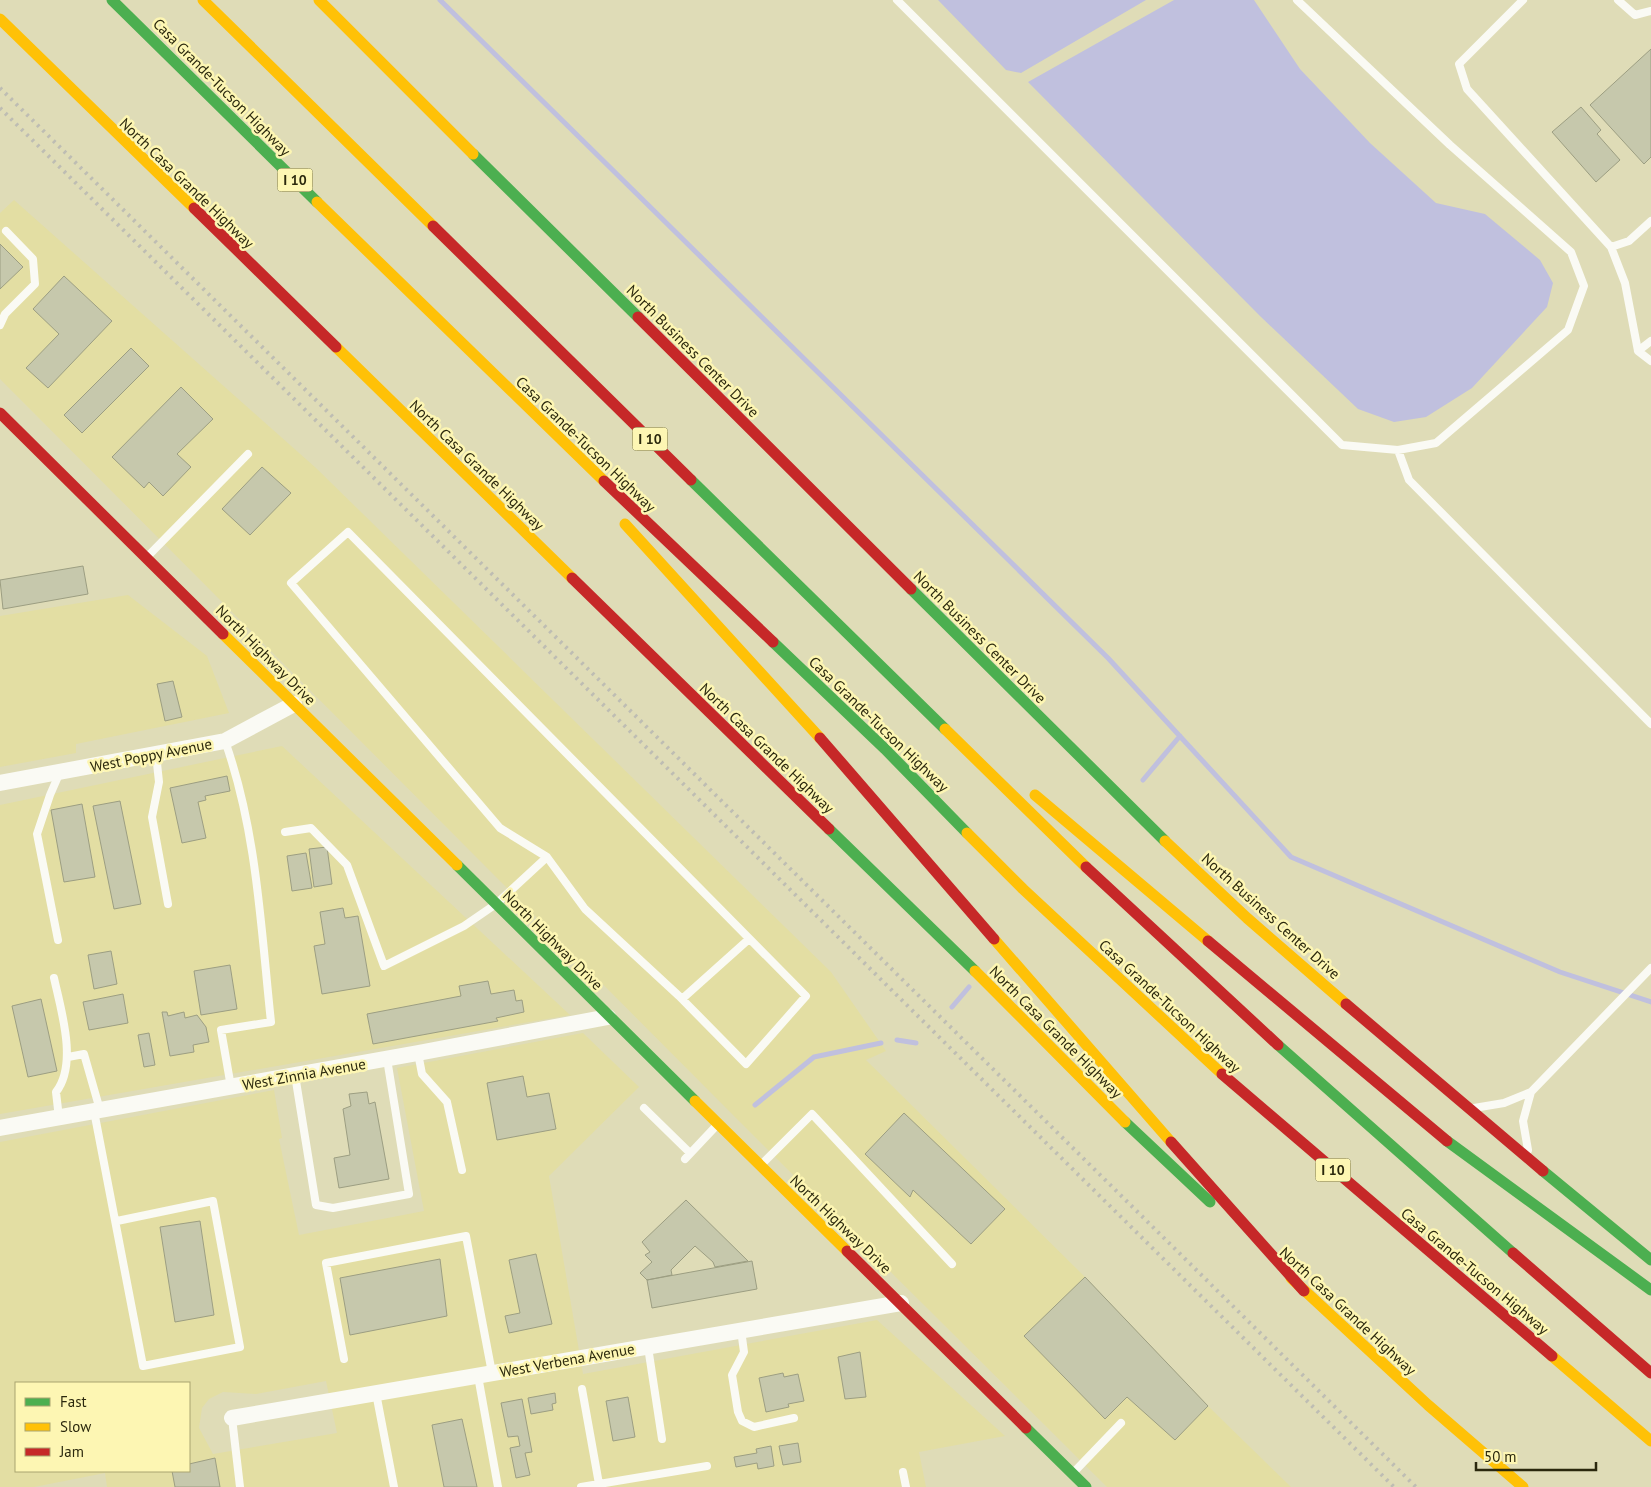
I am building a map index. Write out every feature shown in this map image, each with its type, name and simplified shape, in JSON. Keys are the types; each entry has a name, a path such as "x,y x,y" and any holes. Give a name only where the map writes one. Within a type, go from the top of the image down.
{"main road":[{"name":"Casa Grande-Tucson Highway","path":"112,0 520,402 885,749 1023,889 1244,1095 1651,1441"},
{"name":"I 10","path":"203,0 1089,871 1295,1062 1651,1373"},
{"name":"North Business Center Drive","path":"319,0 1142,819 1247,918 1467,1109 1651,1260"},
{"name":"North Casa Grande Highway","path":"0,19 998,994 1118,1116 1428,1406 1523,1487"},
{"path":"520,402 591,484"},
{"name":"North Highway Drive","path":"3,422 147,558 608,1017 1086,1487"},
{"path":"617,514 839,759 1121,1086 1304,1291"},
{"path":"877,662 997,763"},
{"path":"1028,789 1437,1134 1651,1290"}],"street":[{"name":"West Poppy Avenue","path":"0,783 225,741 294,704"},
{"name":"West Zinnia Avenue","path":"0,1128 387,1059 608,1017"},
{"name":"West Verbena Avenue","path":"232,1418 901,1304"}],"lane":[{"path":"897,0 1342,444 1398,450 1436,443 1568,330 1584,286 1571,252 1450,145 1297,0"},
{"path":"1523,0 1459,64 1467,90 1611,247 1625,283 1638,351 1651,361"},
{"path":"1618,0 1635,15 1651,11"},
{"path":"1611,247 1629,241 1651,221"},
{"path":"0,325 5,314 35,284 33,259 6,231"},
{"path":"1638,351 1651,341"},
{"path":"1398,450 1409,480 1651,724"},
{"path":"147,558 248,454"},
{"path":"348,532 749,939 806,996 746,1064 682,999 585,909 547,857 500,828 292,583 348,532"},
{"path":"225,741 234,767 252,854 271,1022 221,1030 231,1087"},
{"path":"156,754 159,782 152,817 168,904"},
{"path":"58,940 37,834 60,772"},
{"path":"285,832 311,828 347,865 384,966 464,926 496,904 547,857"},
{"path":"682,999 749,939"},
{"path":"1531,1160 1526,1144 1523,1121 1524,1110 1531,1092 1651,968"},
{"path":"54,978 68,1057 64,1082 56,1092 59,1118"},
{"path":"418,1053 422,1074 447,1102 462,1170"},
{"path":"68,1057 84,1054 97,1111 116,1221 143,1366 240,1347 213,1201 116,1221"},
{"path":"295,1075 316,1205 334,1208 409,1194 387,1059"},
{"path":"1467,1109 1496,1106 1531,1092"},
{"path":"644,1108 688,1156 718,1124"},
{"path":"761,1166 812,1114 952,1264"},
{"path":"344,1359 326,1263 466,1236 498,1487"},
{"path":"741,1330 744,1352 732,1375 738,1412 742,1421 754,1427 794,1418"},
{"path":"648,1346 662,1439"},
{"path":"582,1389 599,1484"},
{"path":"376,1393 394,1487"},
{"path":"232,1418 240,1487"},
{"path":"1073,1474 1122,1423"},
{"path":"581,1487 707,1466"},
{"path":"904,1472 906,1487"}],"shaded area":[{"path":"14,200 316,468 831,972 886,1051 866,1060 1085,1277 1208,1406 1291,1487 1107,1487 748,1130 0,379 0,213"},
{"path":"128,595 207,656 229,713 76,744 76,753 0,767 0,616"},
{"path":"282,746 570,1015 0,1114 0,805"},
{"path":"583,1033 639,1087 549,1176 583,1374 877,1320 1005,1436 919,1452 926,1487 107,1487 105,1473 34,1487 0,1487 0,1142 274,1090 282,1138 279,1139 299,1235 424,1211 397,1068","holes":["326,1381 337,1433 213,1454 199,1428 202,1408 209,1399 223,1392 256,1394"]}],"water":[{"path":"938,0 1146,0 1021,73 1006,70"},
{"path":"1174,0 1254,0 1300,69 1370,143 1436,203 1485,214 1540,260 1553,283 1547,307 1472,388 1426,417 1394,422 1358,409 1260,316 1028,82"}],"building":[{"path":"1651,49 1651,157 1644,164 1590,105"},
{"path":"1581,107 1601,130 1597,134 1620,160 1596,182 1552,132"},
{"path":"0,244 23,267 0,289"},
{"path":"64,276 112,321 48,388 26,368 59,334 33,309"},
{"path":"131,348 149,366 82,433 64,415"},
{"path":"181,387 213,419 177,454 191,467 163,496 149,482 144,488 112,457"},
{"path":"262,467 291,493 250,535 222,509"},
{"path":"83,566 88,594 3,609 0,580"},
{"path":"173,681 182,717 165,721 157,684"},
{"path":"227,776 230,791 205,796 206,800 198,802 206,838 182,843 170,788"},
{"path":"120,801 141,904 114,909 93,806"},
{"path":"82,804 95,877 64,882 51,810"},
{"path":"327,847 332,884 314,887 309,849"},
{"path":"306,853 312,888 292,891 287,856"},
{"path":"343,908 345,918 358,916 370,986 322,994 314,946 325,944 320,912"},
{"path":"111,951 117,984 94,989 88,955"},
{"path":"230,965 237,1009 201,1015 194,971"},
{"path":"488,981 491,994 514,990 516,1001 522,1000 524,1012 496,1018 498,1021 373,1044 367,1014 461,996 459,986"},
{"path":"123,994 128,1023 89,1030 83,1002"},
{"path":"41,999 57,1071 28,1077 12,1006"},
{"path":"162,1012 167,1012 168,1016 184,1012 185,1018 197,1015 206,1027 209,1042 193,1045 194,1052 170,1056"},
{"path":"149,1033 155,1065 144,1067 138,1035"},
{"path":"523,1076 527,1097 549,1093 556,1129 497,1140 487,1083"},
{"path":"367,1092 369,1104 375,1102 389,1179 339,1188 334,1158 350,1155 343,1109 351,1106 349,1094"},
{"path":"904,1113 1005,1209 971,1244 913,1190 910,1197 865,1154"},
{"path":"686,1200 748,1261 715,1267 713,1262 695,1246 671,1270 672,1275 647,1280 640,1273 652,1262 645,1255 650,1252 642,1242"},
{"path":"200,1221 214,1315 175,1322 160,1227"},
{"path":"536,1254 552,1324 509,1333 505,1316 520,1313 509,1260"},
{"path":"440,1259 447,1316 350,1335 340,1278"},
{"path":"752,1261 757,1289 652,1308 647,1280"},
{"path":"1085,1277 1208,1406 1175,1440 1127,1397 1105,1419 1024,1336"},
{"path":"860,1352 866,1397 845,1399 838,1357"},
{"path":"783,1373 784,1377 798,1374 804,1401 788,1404 789,1407 766,1412 759,1378"},
{"path":"555,1393 556,1403 552,1404 553,1410 531,1414 528,1398"},
{"path":"628,1397 635,1437 613,1441 606,1401"},
{"path":"522,1399 532,1452 525,1453 530,1475 516,1478 510,1448 520,1446 518,1436 508,1437 501,1403"},
{"path":"462,1419 477,1487 444,1487 432,1425"},
{"path":"798,1443 801,1462 783,1465 779,1446"},
{"path":"771,1446 774,1466 758,1469 757,1463 736,1467 734,1457 757,1453 756,1449"},
{"path":"215,1458 220,1487 175,1487 172,1472 190,1472 190,1464"}],"waterway":[{"path":"440,0 1108,658 1291,857 1560,972 1651,1002"},
{"path":"1143,780 1180,736"},
{"path":"952,1007 969,987"},
{"path":"897,1040 916,1043"},
{"path":"755,1105 814,1057 881,1043"}],"railway":[{"path":"0,88 1416,1487"},
{"path":"0,108 1394,1487"}],"traffic: fast":[{"path":"112,0 317,202"},
{"path":"473,154 638,317"},
{"path":"691,480 945,729"},
{"path":"911,589 1165,841"},
{"path":"773,642 885,749 967,833"},
{"path":"829,829 975,971"},
{"path":"457,865 695,1101"},
{"path":"1278,1045 1513,1253"},
{"path":"1125,1122 1210,1202"},
{"path":"1447,1141 1651,1290"},
{"path":"1543,1171 1651,1260"},
{"path":"1026,1428 1086,1487"}],"traffic: slow":[{"path":"203,0 433,226"},
{"path":"319,0 473,154"},
{"path":"0,19 194,208"},
{"path":"317,202 604,481"},
{"path":"336,347 572,578"},
{"path":"625,524 820,738"},
{"path":"223,634 457,865"},
{"path":"945,729 1086,867"},
{"path":"1035,795 1208,941"},
{"path":"967,833 1023,889 1222,1074"},
{"path":"1165,841 1247,918 1346,1004"},
{"path":"994,939 1171,1142"},
{"path":"975,971 1125,1122"},
{"path":"695,1101 847,1251"},
{"path":"1291,1278 1428,1405 1523,1487"},
{"path":"1552,1356 1651,1441"}],"traffic: jam":[{"path":"194,208 336,347"},
{"path":"433,226 691,480"},
{"path":"638,317 911,589"},
{"path":"0,413 223,634"},
{"path":"604,481 773,642"},
{"path":"572,578 829,829"},
{"path":"820,738 994,939"},
{"path":"1086,867 1278,1045"},
{"path":"1208,941 1447,1141"},
{"path":"1346,1004 1543,1171"},
{"path":"1222,1074 1552,1356"},
{"path":"1171,1142 1304,1291"},
{"path":"847,1251 1026,1428"},
{"path":"1513,1253 1651,1373"}]}
